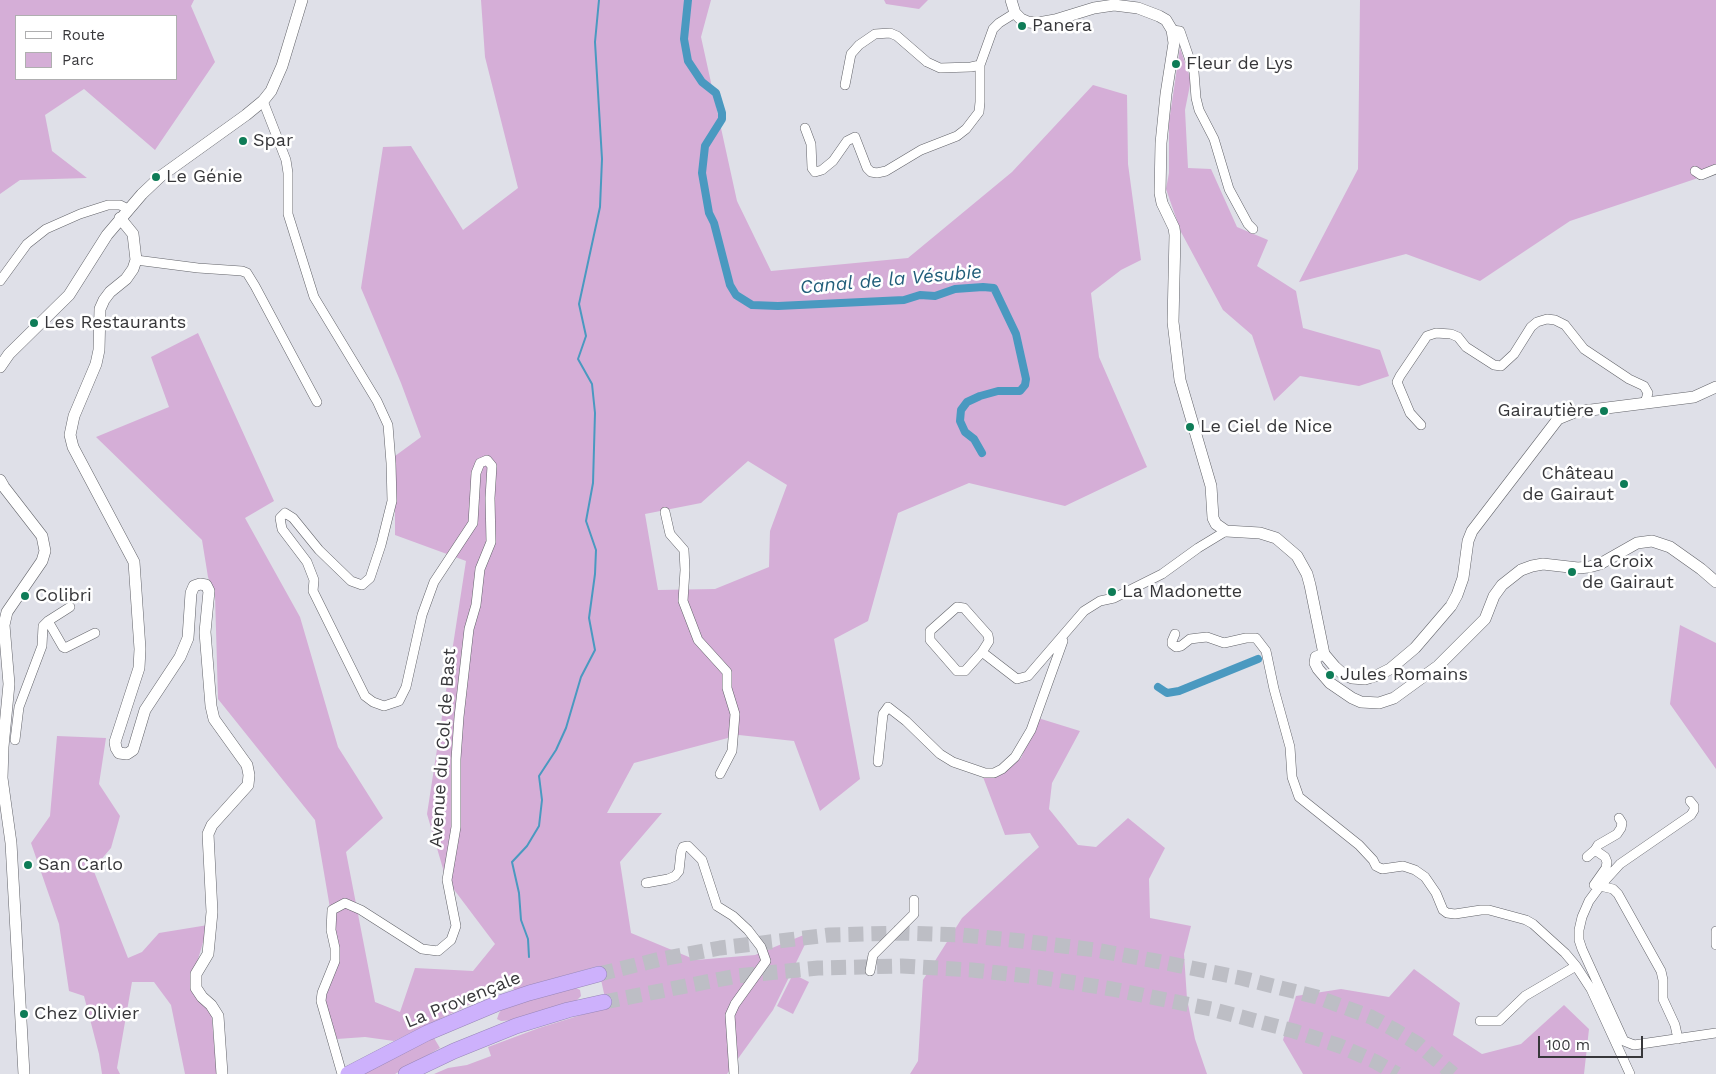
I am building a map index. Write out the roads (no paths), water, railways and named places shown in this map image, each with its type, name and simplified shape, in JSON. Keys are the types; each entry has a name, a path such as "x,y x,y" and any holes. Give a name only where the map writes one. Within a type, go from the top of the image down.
{"highway":[{"name":"La Provençale","path":"347,1073 427,1033 496,1004 598,974"},
{"path":"406,1074 454,1051 516,1026 568,1010 604,1002"}],"street":[{"path":"0,368 5,352 68,295 82,276 98,246 142,194 161,176 246,115 271,91 282,66 302,0"},
{"path":"1011,0 1015,13 1021,19 1028,22 1038,23 1055,20 1094,8 1114,5 1138,8 1159,16 1166,20 1172,30 1174,42 1163,117 1159,184 1162,203 1174,228 1175,235 1174,333 1180,380 1210,486 1213,518 1216,524 1226,531 1268,535 1284,543 1297,556 1308,579 1324,654 1335,667 1352,678 1365,679 1378,675 1400,661 1416,648 1451,606 1458,595 1463,578 1468,541 1472,531 1558,419 1575,412 1694,397 1716,388"},
{"path":"806,128 811,144 812,168 816,172 822,170 833,161 846,141 855,137 867,168 871,172 876,173 886,171 921,150 957,136 966,129 979,112 980,65 993,29 1015,13"},
{"path":"1172,30 1180,31 1194,72 1199,110 1214,139 1230,189 1248,224 1253,229"},
{"path":"845,85 851,54 859,45 875,34 890,33 897,36 927,62 940,68 980,65"},
{"name":"Avenue du Col de Bast","path":"263,100 286,160 288,214 314,297 377,401 388,425 392,501 381,545 370,578 362,584 351,581 319,550 293,518 285,514 280,518 282,529 307,562 314,580 313,592 365,696 373,702 384,706 399,700 406,687 422,615 434,582 472,523 476,473 480,463 487,460 492,466 490,498 491,542 480,568 476,604 469,629 459,717 456,759 456,827 447,880 456,926 451,940 438,951 422,949 361,910 345,904 332,910 330,930 335,948 335,961 322,993 321,1001 347,1073"},
{"path":"1695,171 1700,175 1716,169"},
{"path":"0,281 27,244 46,229 80,214 108,205 120,206 134,234 136,260 133,269 126,279 110,292 100,309 96,364 74,416 70,435 73,447 134,562 140,650 139,668 115,742 116,748 120,753 127,754 133,750 145,710 180,657 188,638 190,593 194,586 200,584 206,585 209,591 205,632 211,706 214,719 247,765 250,775 248,785 212,825 208,834 212,912 208,954 196,974 196,988 218,1016 222,1074"},
{"path":"136,260 247,273 317,402"},
{"path":"1421,425 1410,413 1397,382 1427,336 1441,332 1451,334 1473,352 1494,365 1501,366 1514,354 1526,332 1531,327 1537,322 1547,320 1555,320 1565,325 1584,350 1629,379 1644,386 1648,393 1645,403"},
{"path":"0,480 42,536 46,551 42,562 5,618 4,634 9,684 3,747 2,801 11,843 24,1074"},
{"path":"665,512 670,534 684,550 683,601 698,640 727,672 727,688 734,714 732,751 720,774"},
{"path":"982,652 1016,679 1028,676 1084,611 1100,601 1114,598 1162,574 1198,548 1226,531"},
{"path":"1324,654 1316,657 1315,663 1318,670 1330,682 1343,693 1360,702 1379,703 1394,698 1438,666 1485,619 1494,596 1502,585 1521,570 1532,566 1543,564 1578,568 1589,567 1600,564 1637,543 1652,541 1670,547 1716,582"},
{"path":"15,740 19,707 42,646 43,626 70,607"},
{"path":"957,607 964,608 988,635 989,641 982,652 965,671 957,671 930,640 930,631 957,607"},
{"path":"48,621 62,647 65,648 95,633"},
{"path":"878,762 883,714 888,707 906,721 940,754 953,762 985,773 994,773 1002,769 1015,757 1031,730 1067,632"},
{"path":"1175,634 1172,644 1176,646 1181,646 1190,640 1207,637 1224,643 1246,638 1256,638 1266,651 1290,747 1292,777 1299,797 1359,845 1376,866 1382,869 1404,866 1415,870 1428,882 1443,910 1455,914 1489,910 1526,920 1533,924 1566,953 1576,966 1590,989 1630,1074"},
{"path":"1690,801 1694,806 1691,815 1620,864 1600,886 1589,901 1579,930 1582,949 1624,1041 1634,1045 1716,1034"},
{"path":"1587,857 1598,845 1617,834 1622,822 1619,818"},
{"path":"646,883 676,876 679,871 683,847 688,846 702,860 717,906 748,930 761,947 766,961 735,1004 730,1015 734,1074"},
{"path":"1585,910 1585,897 1606,868 1607,862 1605,857 1595,850"},
{"path":"1600,886 1612,889 1618,894 1661,971 1665,1004 1678,1039"},
{"path":"870,971 873,955 914,914 914,900"},
{"path":"1716,931 1716,945"},
{"path":"1480,1022 1499,1020 1525,996 1576,966"}],"waterway":[{"path":"529,957 528,939 521,920 519,893 512,862 527,846 539,826 542,800 539,776 556,750 566,728 581,677 595,650 589,618 596,550 586,521 593,483 595,413 592,384 578,359 586,336 579,304 600,207 602,159 595,42 599,0"},
{"name":"Canal de la Vésubie","path":"688,0 684,39 688,61 702,82 716,93 722,113 722,119 705,146 702,173 709,213 714,223 730,285 736,295 752,305 778,306 904,300 920,295 935,296 955,289 994,288 1016,334 1026,379 1025,385 1020,391 998,391 980,396 967,402 961,410 960,421 965,432 974,439 982,453"},
{"name":"Canal de la Vésubie","path":"1158,687 1167,693 1179,691 1258,659"}],"tunnel":[{"path":"599,974 661,959 720,948 829,935 902,933 962,935 1022,941 1096,950 1156,961 1241,978 1317,997 1371,1017 1393,1029 1418,1044 1453,1074"},
{"path":"604,1002 737,976 818,968 902,966 972,970 1038,977 1112,989 1211,1009 1294,1031 1340,1046 1376,1062 1397,1074"}],"place":[{"name":"Panera","path":"1022,26"},
{"name":"Fleur de Lys","path":"1176,64"},
{"name":"Spar","path":"243,141"},
{"name":"Le Génie","path":"156,177"},
{"name":"Les Restaurants","path":"34,323"},
{"name":"Gairautière","path":"1604,411"},
{"name":"Le Ciel de Nice","path":"1190,427"},
{"name":"Château de Gairaut","path":"1624,484"},
{"name":"La Croix de Gairaut","path":"1572,572"},
{"name":"La Madonette","path":"1112,592"},
{"name":"Colibri","path":"25,596"},
{"name":"Jules Romains","path":"1330,675"},
{"name":"San Carlo","path":"28,865"},
{"name":"Chez Olivier","path":"24,1014"}]}
